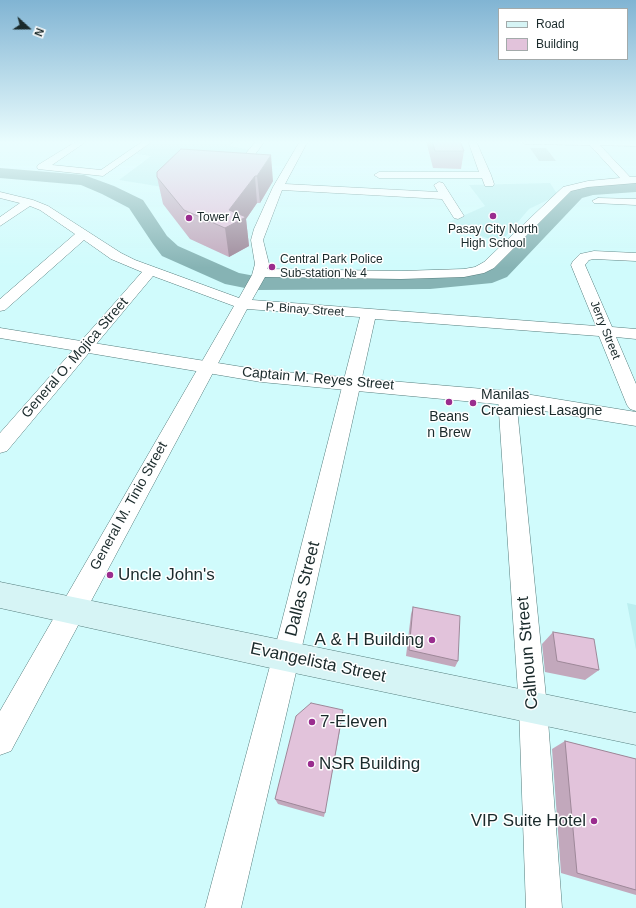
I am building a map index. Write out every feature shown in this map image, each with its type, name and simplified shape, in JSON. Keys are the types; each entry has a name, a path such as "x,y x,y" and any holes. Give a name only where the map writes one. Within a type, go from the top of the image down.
{"main road":[{"name":"Evangelista Street","path":"0,595 636,729"}],"street":[{"path":"280,183 258,236 262,264 259,274 401,275 464,273 479,270 489,265 567,189 595,183"},
{"path":"438,183 444,196 458,216"},
{"path":"278,187 444,196"},
{"name":"P. Binay Street","path":"0,195 29,202 52,212 116,256 151,270 248,296 368,315 636,334"},
{"path":"598,201 636,202"},
{"path":"0,222 29,202"},
{"path":"0,307 83,234"},
{"name":"Jerry Street","path":"636,257 594,255 585,257 580,260 578,264 636,405"},
{"name":"General O. Mojica Street","path":"0,446 151,270"},
{"name":"General M. Tinio Street","path":"0,740 259,274"},
{"name":"Dallas Street","path":"223,908 353,384 368,315"},
{"name":"Captain M. Reyes Street","path":"0,333 275,377 507,398 636,419"},
{"name":"Calhoun Street","path":"507,398 533,707 544,908"}],"shaded area":[{"path":"140,183 183,183 169,188"},
{"name":"Pasay City North High School","path":"550,183 558,195 529,209 500,243 447,223 485,206 469,185"},
{"path":"627,603 636,605 636,650"}],"building":[{"path":"162,183 249,183 229,210 246,217 225,228 184,210"},
{"name":"A & H Building","path":"413,607 460,616 458,661 409,650"},
{"path":"553,632 594,639 599,670 557,661"},
{"name":"NSR Building","path":"311,703 343,710 325,813 275,799 296,716"},
{"name":"VIP Suite Hotel","path":"565,741 636,759 636,890 577,873"}],"waterway":[{"path":"92,183 136,204 160,240 170,251 233,279 255,283 430,282 484,278 499,272 576,194 593,190 636,187"}],"place":[{"name":"Pasay City North High School","path":"493,216"},
{"name":"Tower A","path":"189,218"},
{"name":"Central Park Police Sub-station № 4","path":"272,267"},
{"name":"Beans n Brew","path":"449,402"},
{"name":"Manilas Creamiest Lasagne","path":"473,403"},
{"name":"Uncle John's","path":"110,575"},
{"name":"A & H Building","path":"432,640"},
{"name":"7-Eleven","path":"312,722"},
{"name":"NSR Building","path":"311,764"},
{"name":"VIP Suite Hotel","path":"594,821"}]}
